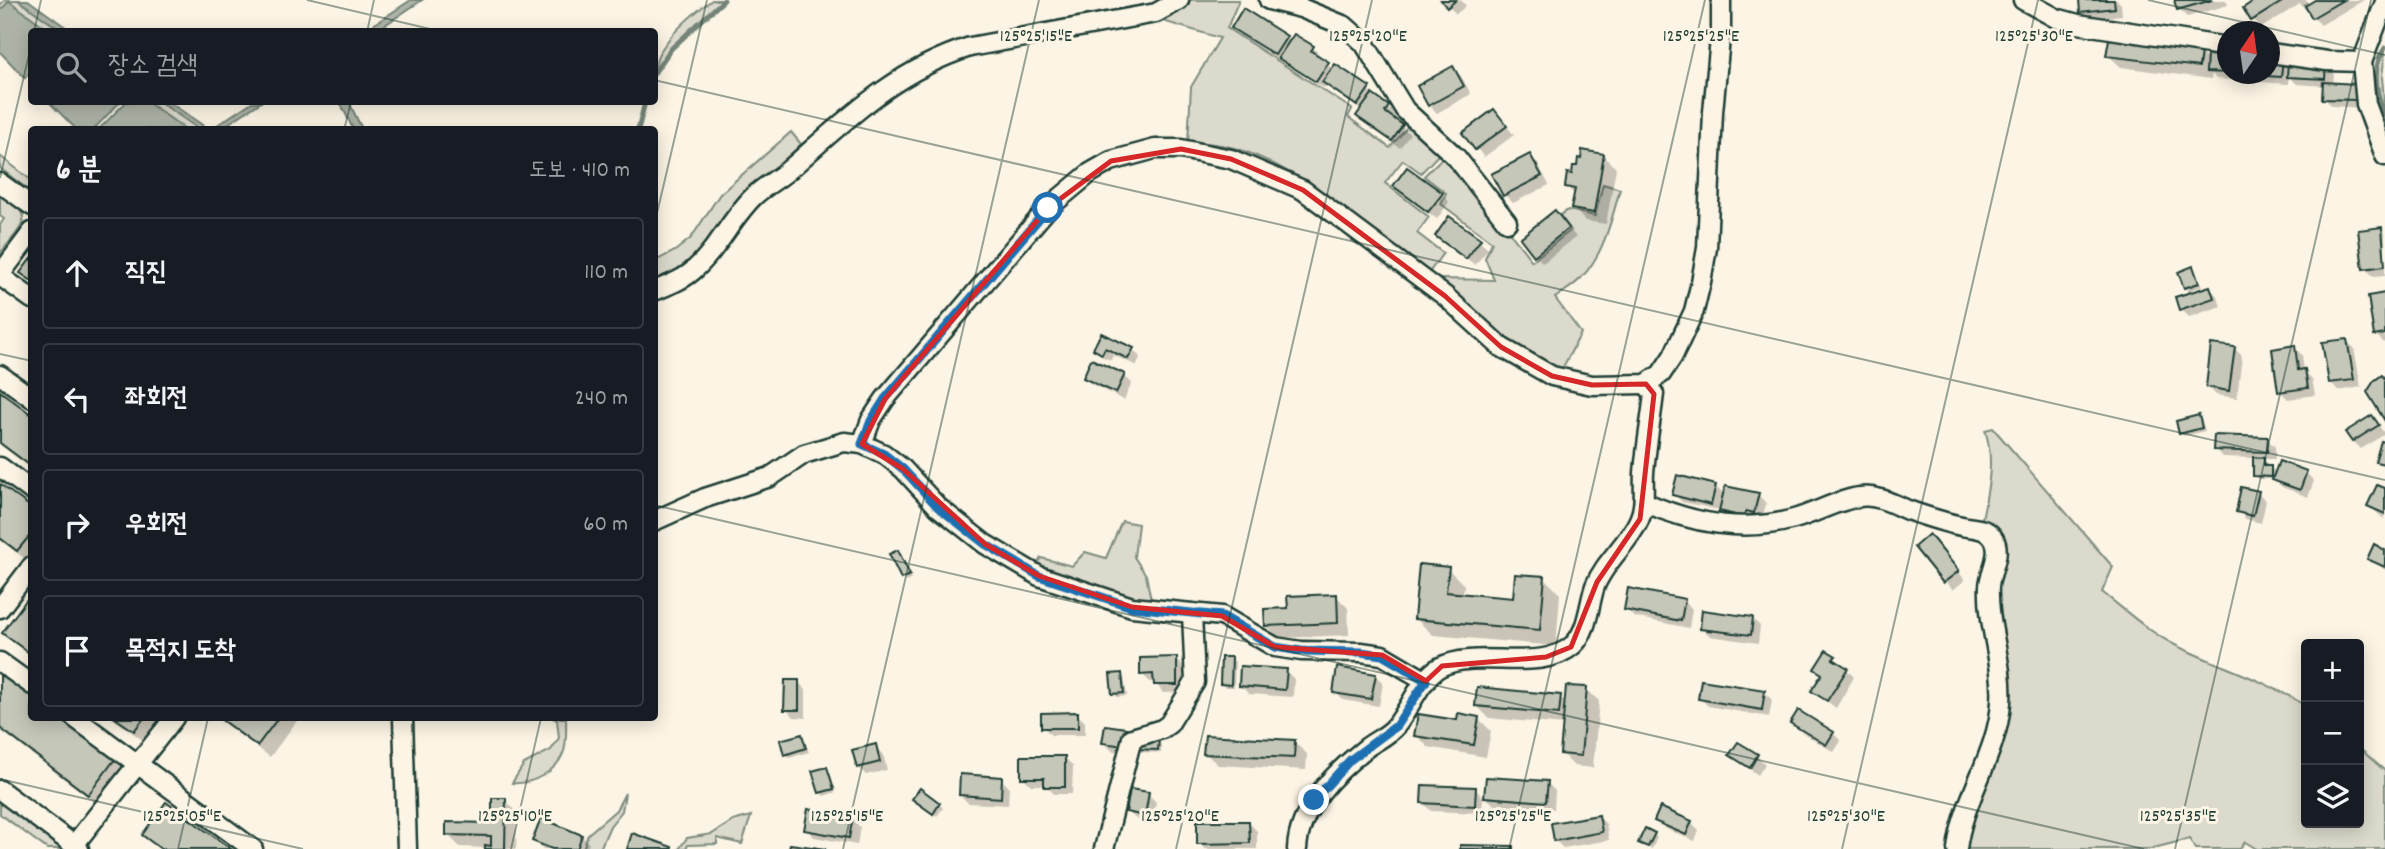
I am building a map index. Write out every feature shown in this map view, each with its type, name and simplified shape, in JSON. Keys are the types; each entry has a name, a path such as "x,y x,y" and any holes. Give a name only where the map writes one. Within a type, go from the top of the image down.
{"street":[{"path":"658,289 695,270 754,195 785,174 869,100 900,77 941,56 970,47 1156,13 1180,0"},
{"path":"1269,0 1301,8 1345,26 1364,43 1405,110 1456,156 1507,222"},
{"path":"862,444 871,421 885,399 1048,208 1090,173 1111,161 1155,149 1181,149 1231,159 1303,190 1445,296 1501,347 1552,376 1592,384 1646,384 1661,374 1673,356 1694,311 1701,282 1707,248 1721,0"},
{"path":"2023,0 2056,18 2078,24 2217,45"},
{"path":"2385,2 2362,62 2366,104 2385,156"},
{"path":"2280,54 2327,61 2362,62"},
{"path":"0,183 28,203"},
{"path":"28,237 0,275 28,296"},
{"path":"0,375 28,395"},
{"path":"1297,849 1297,834 1314,800 1350,760 1396,726 1432,672 1442,666 1476,660 1546,657 1572,647 1579,639 1597,582 1640,519 1654,394 1646,384"},
{"path":"658,519 705,498 769,477 804,454 844,442 862,444 884,454 903,469 938,507 985,544 1039,576 1132,607 1222,616 1275,647 1382,655 1426,681"},
{"path":"0,467 28,488"},
{"path":"1644,502 1665,512 1734,526 1766,525 1795,519 1861,496 1882,500 1960,526 1984,530 1994,539 1997,554 1989,585 2002,678 2001,703 1998,727 1959,830 1957,849"},
{"path":"0,608 28,571"},
{"path":"1104,849 1132,738 1169,724 1195,682 1192,613"},
{"path":"0,662 28,682"},
{"path":"79,721 253,849"},
{"path":"0,790 77,847 172,721"},
{"path":"403,721 407,849"}],"highlighted area":[{"path":"1181,149 1231,159 1303,190 1445,296 1501,347 1552,376 1592,385 1646,384 1654,394 1640,519 1597,582 1571,647 1546,657 1442,666 1426,681 1382,655 1275,647 1222,616 1132,607 1039,576 985,544 903,469 862,444 885,399 1048,208 1111,161"}],"shaded area":[{"path":"5,0 18,0 58,28 46,28 10,2 0,11 0,5"},
{"path":"18,0 28,0 67,28 58,28"},
{"path":"411,0 422,0 380,28 369,28"},
{"path":"712,0 722,0 671,47 658,66 658,57 668,41"},
{"path":"1188,0 1239,0 1227,28 1352,109 1348,117 1390,148 1412,121 1442,151 1421,173 1403,160 1385,183 1429,217 1417,233 1443,253 1428,274 1338,204 1290,173 1235,148 1188,142 1191,87 1220,38 1156,19"},
{"path":"9,1 46,28 28,28 28,74 25,78 0,52 0,11"},
{"path":"2385,52 2382,77 2385,112 2378,89 2377,73"},
{"path":"52,105 117,105 97,126 73,126"},
{"path":"123,105 151,105 181,126 102,126"},
{"path":"151,105 164,105 195,126 181,126"},
{"path":"164,105 173,105 204,126 195,126"},
{"path":"248,105 256,105 225,126 216,126"},
{"path":"341,105 350,105 361,126 352,126"},
{"path":"791,132 801,144 781,166 740,198 728,217 693,258 658,281 658,260 675,251 691,238 720,194"},
{"path":"1447,153 1532,261 1571,230 1560,215 1568,210 1595,216 1603,184 1620,189 1606,236 1595,259 1578,281 1555,298 1581,333 1561,371 1525,353 1497,332 1440,279 1494,280 1485,258 1492,242 1441,204 1446,193 1424,176"},
{"path":"0,156 28,178 28,190 0,168"},
{"path":"0,192 19,209 23,221 0,254 0,225 4,219 0,216"},
{"path":"1993,428 2113,567 2102,592 2167,641 2301,703 2301,828 2364,828 2364,752 2385,771 2385,849 2257,849 2245,842 2240,849 2196,849 2189,839 2150,849 1962,849 2002,726 1988,527 1982,519 1990,463 1985,430"},
{"path":"1122,521 1138,524 1134,557 1146,575 1152,605 1035,568 1041,558 1072,566 1085,552 1106,558"},
{"path":"557,721 566,721 566,743 556,765 536,779 512,783 524,764 551,750 559,738"},
{"path":"625,793 622,811 610,826 600,849 583,849 588,834 616,810"},
{"path":"0,802 64,849 47,849 0,814"},
{"path":"751,816 742,844 717,838 717,844 688,845 686,849 679,849 687,838 712,834 733,821"}],"building":[{"path":"1441,0 1456,0 1447,8"},
{"path":"2079,0 2114,0 2115,8 2080,12"},
{"path":"2174,0 2212,0 2177,10"},
{"path":"2255,0 2285,0 2251,21 2243,8"},
{"path":"2315,0 2343,0 2312,18 2305,6"},
{"path":"1243,8 1287,36 1275,55 1231,28"},
{"path":"1294,34 1314,46 1311,51 1329,62 1316,82 1278,58"},
{"path":"2109,39 2201,51 2199,67 2106,56"},
{"path":"2207,55 2217,55 2217,72 2206,72"},
{"path":"2280,59 2283,59 2281,77"},
{"path":"2288,61 2326,63 2325,79 2287,77"},
{"path":"1335,64 1370,87 1357,106 1322,82"},
{"path":"1453,66 1464,86 1428,106 1417,86"},
{"path":"2323,82 2356,84 2355,100 2322,99"},
{"path":"1372,94 1389,106 1385,112 1403,125 1392,141 1356,116"},
{"path":"1494,109 1507,126 1475,150 1462,133"},
{"path":"1582,150 1604,154 1594,213 1571,209 1575,189 1565,187 1567,173 1572,174 1573,166 1577,166 1578,158 1581,159"},
{"path":"1530,154 1542,176 1503,196 1491,174"},
{"path":"1407,167 1443,193 1428,212 1393,186"},
{"path":"1555,210 1569,228 1534,256 1520,238"},
{"path":"1449,216 1481,239 1466,259 1435,236"},
{"path":"2382,227 2385,266 2363,269 2358,230"},
{"path":"28,262 28,278 20,273"},
{"path":"2193,266 2199,283 2184,288 2178,272"},
{"path":"2210,286 2214,298 2179,310 2175,297"},
{"path":"2385,293 2385,334 2374,336 2368,296"},
{"path":"1101,333 1134,348 1128,359 1105,348 1102,354 1093,349"},
{"path":"2347,339 2354,380 2329,383 2322,342"},
{"path":"2211,344 2235,347 2229,391 2206,387"},
{"path":"2295,345 2298,370 2305,369 2308,388 2278,392 2272,349"},
{"path":"1091,359 1125,374 1116,393 1083,378"},
{"path":"2382,375 2385,379 2385,421 2367,392"},
{"path":"0,391 28,412 28,464 0,443"},
{"path":"2199,415 2202,428 2179,434 2176,421"},
{"path":"2372,415 2379,425 2352,442 2345,432"},
{"path":"2214,435 2268,437 2267,452 2213,450"},
{"path":"2381,441 2385,442 2385,464 2375,462"},
{"path":"2253,457 2264,458 2264,466 2271,466 2271,477 2253,476"},
{"path":"2279,461 2307,471 2300,490 2272,480"},
{"path":"1677,475 1716,485 1711,505 1672,495"},
{"path":"0,484 28,505 28,538 17,551 0,538"},
{"path":"2377,485 2385,488 2385,514 2367,506"},
{"path":"1725,486 1759,493 1754,513 1746,511 1744,517 1719,511"},
{"path":"2241,487 2259,491 2253,516 2236,512"},
{"path":"1929,534 1959,571 1943,583 1914,547"},
{"path":"2374,544 2385,550 2385,567 2367,559"},
{"path":"898,550 910,575 901,579 889,554"},
{"path":"1419,564 1449,567 1446,592 1513,598 1515,574 1545,576 1540,630 1414,619"},
{"path":"1628,588 1685,599 1681,621 1624,610"},
{"path":"1337,594 1338,623 1265,626 1264,609 1288,608 1287,596"},
{"path":"27,599 28,600 28,652 2,633"},
{"path":"1702,610 1753,617 1751,635 1700,629"},
{"path":"1826,650 1836,656 1833,659 1848,668 1827,701 1811,691 1822,674 1814,669"},
{"path":"1177,657 1177,685 1154,685 1153,674 1140,675 1140,658"},
{"path":"1221,657 1232,657 1231,685 1220,684"},
{"path":"1240,666 1287,669 1285,690 1239,686"},
{"path":"1337,667 1376,674 1371,699 1333,693"},
{"path":"0,672 28,693 28,721 64,721 115,759 88,795 0,728"},
{"path":"1122,673 1124,693 1112,694 1110,674"},
{"path":"785,680 799,680 799,710 784,710"},
{"path":"1701,680 1765,690 1762,710 1698,699"},
{"path":"1566,686 1587,687 1581,756 1560,754"},
{"path":"1477,687 1561,695 1559,714 1475,706"},
{"path":"1798,710 1834,732 1826,745 1790,723"},
{"path":"1078,712 1078,728 1041,728 1041,713"},
{"path":"1458,713 1479,717 1474,745 1414,736 1418,714 1457,720"},
{"path":"119,721 142,721 134,731"},
{"path":"223,721 276,721 257,746"},
{"path":"1105,725 1127,728 1124,746 1102,743"},
{"path":"802,734 806,748 784,755 780,740"},
{"path":"1205,735 1295,740 1294,758 1203,754"},
{"path":"1136,738 1159,739 1158,750 1136,749"},
{"path":"1738,742 1758,754 1750,768 1729,755"},
{"path":"876,744 880,762 857,768 852,750"},
{"path":"1021,756 1065,756 1065,787 1044,787 1044,778 1021,778"},
{"path":"827,767 834,789 819,793 812,771"},
{"path":"960,774 1002,777 1001,798 959,795"},
{"path":"1486,777 1548,781 1546,802 1484,797"},
{"path":"1422,785 1476,787 1475,806 1421,803"},
{"path":"920,788 940,803 933,814 912,799"},
{"path":"1130,789 1149,792 1145,816 1126,812"},
{"path":"492,798 506,798 505,849 485,849 485,845 491,846 491,836 446,835 446,822 492,823"},
{"path":"166,802 231,849 161,849 142,835"},
{"path":"1660,807 1692,821 1686,835 1654,821"},
{"path":"808,809 853,817 849,838 804,830"},
{"path":"1599,815 1602,832 1554,841 1551,823"},
{"path":"541,818 582,835 577,849 552,849 532,841"},
{"path":"1197,821 1249,821 1250,843 1197,844"},
{"path":"1645,828 1655,833 1648,847 1638,843"},
{"path":"632,833 672,847 627,849"},
{"path":"790,844 826,849 789,849"},
{"path":"1460,845 1513,846 1513,849 1460,849"}],"waterway":[{"path":"658,67 671,49 724,0"},
{"path":"2385,48 2377,64 2376,73 2379,99 2385,116"},
{"path":"639,126 644,105"}],"route":[{"path":"1048,208 885,399 871,421 862,444 884,454 903,469 938,507 985,544 1039,576 1132,607 1222,616 1275,647 1382,655 1426,681 1396,726 1350,760 1314,800"}]}
